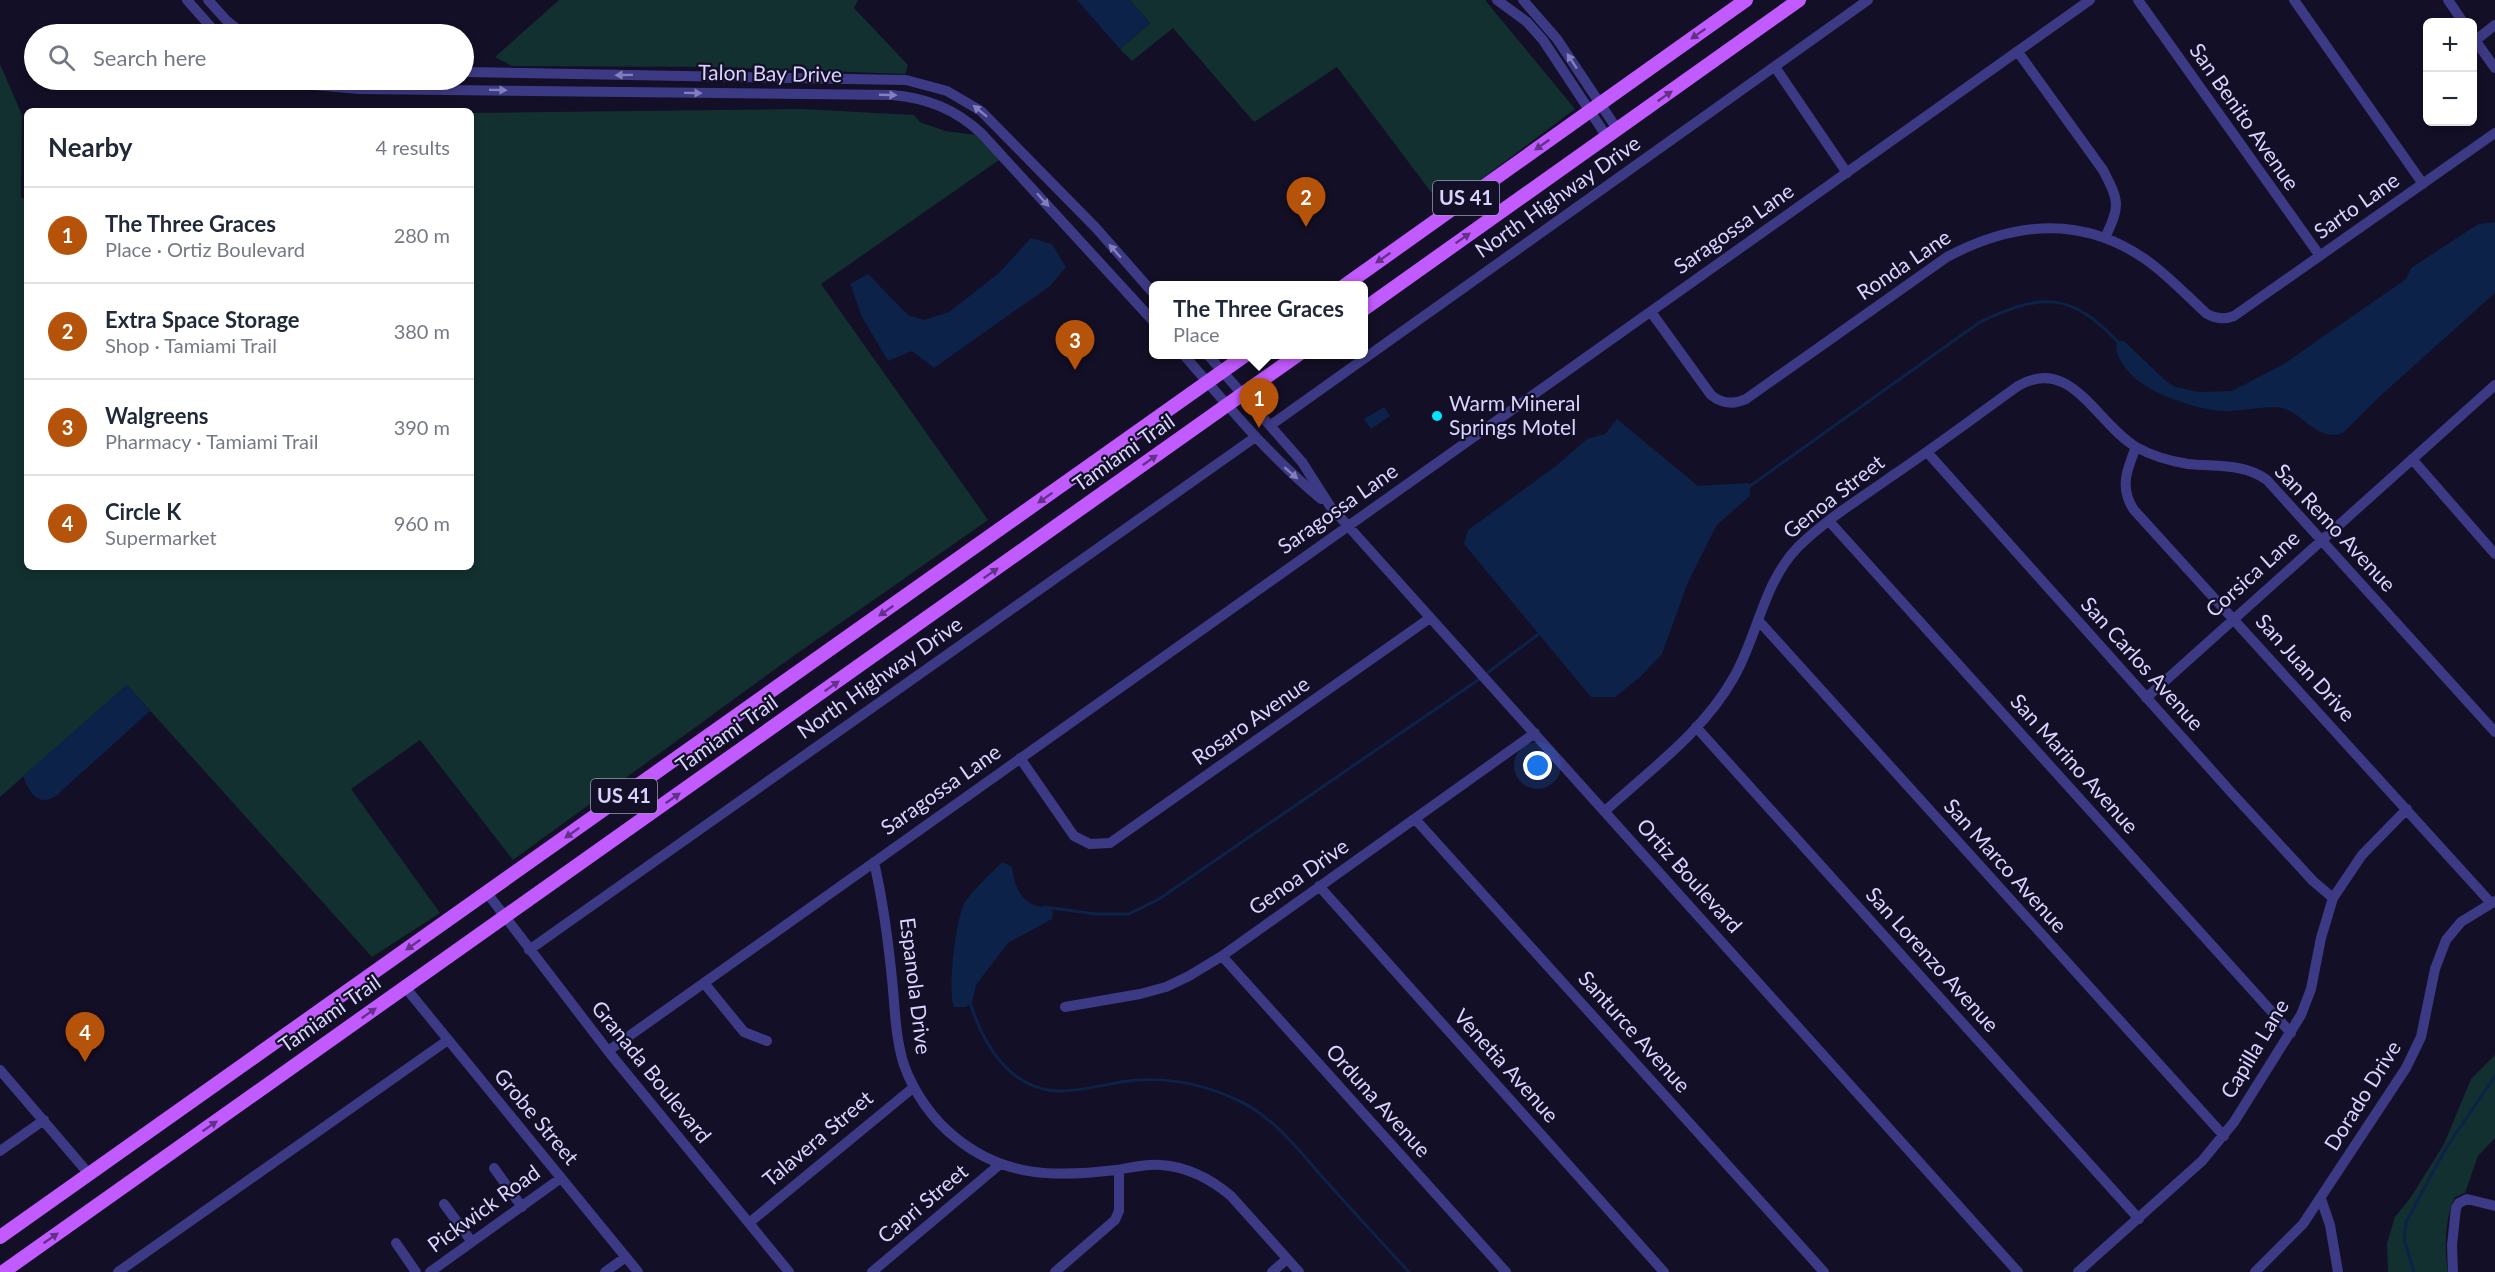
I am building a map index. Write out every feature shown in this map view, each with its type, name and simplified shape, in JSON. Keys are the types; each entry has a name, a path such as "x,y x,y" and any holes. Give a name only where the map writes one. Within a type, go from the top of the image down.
{"main road":[{"name":"US 41","path":"1350,281 1746,0"},
{"name":"US 41","path":"1368,306 1799,0"},
{"name":"Tamiami Trail","path":"0,1237 1239,359"},
{"name":"Tamiami Trail","path":"3,1272 1292,359"}],"street":[{"path":"187,0 208,24"},
{"path":"208,0 231,24"},
{"path":"1497,0 1532,28 1595,107"},
{"path":"1523,0 1542,20 1612,133"},
{"name":"North Highway Drive","path":"1368,356 1868,0"},
{"name":"Saragossa Lane","path":"608,1051 2090,0"},
{"name":"San Benito Avenue","path":"2138,0 2320,256"},
{"path":"2294,0 2423,184"},
{"path":"2448,0 2460,18"},
{"path":"1532,28 1542,20"},
{"path":"2477,36 2495,25"},
{"path":"2477,42 2495,68"},
{"path":"2018,52 2103,170 2114,191 2117,211 2105,238"},
{"path":"1775,67 1847,173"},
{"name":"Talon Bay Drive","path":"474,72 906,80 939,88 968,101 994,122 1096,228 1149,288"},
{"name":"Talon Bay Drive","path":"474,90 892,95 921,99 954,112 981,133 1149,317"},
{"name":"Sarto Lane","path":"2241,312 2495,133"},
{"name":"Ronda Lane","path":"1651,312 1711,394 1728,404 1746,399 1947,257 1973,243 2002,233 2041,228 2071,230 2105,238 2147,260 2207,314 2215,318 2228,318 2241,312"},
{"path":"1187,359 1208,382"},
{"path":"1211,359 1222,372"},
{"name":"North Highway Drive","path":"1271,425 1364,359"},
{"name":"Ortiz Boulevard","path":"1222,372 1302,462 1330,506"},
{"name":"Genoa Street","path":"1605,811 1696,727 1717,703 1735,675 1770,589 1784,564 1798,547 1829,521 2018,386 2036,377 2050,377"},
{"name":"San Remo Avenue","path":"2050,377 2063,381 2074,389 2116,431 2136,447 2173,461 2235,467 2254,472 2273,486 2495,732"},
{"name":"Ortiz Boulevard","path":"1208,382 1254,438 1287,471 1330,506 2018,1272"},
{"name":"Corsica Lane","path":"2146,698 2495,385"},
{"name":"North Highway Drive","path":"530,950 1254,438"},
{"name":"San Juan Drive","path":"2136,447 2125,478 2125,491 2129,502 2493,902"},
{"name":"San Carlos Avenue","path":"1927,452 2146,698 2313,881 2333,898"},
{"path":"2412,459 2495,554"},
{"name":"San Marino Avenue","path":"1829,521 2291,1033"},
{"name":"Rosaro Avenue","path":"1020,758 1072,833 1090,844 1102,845 1118,838 1430,618"},
{"name":"San Marco Avenue","path":"1758,620 2224,1136"},
{"name":"San Lorenzo Avenue","path":"1696,727 2139,1219"},
{"name":"Genoa Drive","path":"1065,1007 1140,994 1166,987 1189,976 1222,956 1535,733"},
{"name":"Capilla Lane","path":"2078,1272 2202,1161 2224,1136 2291,1033 2311,989 2321,938 2333,898 2362,855 2407,809"},
{"name":"Santurce Avenue","path":"1415,819 1824,1272"},
{"name":"Espanola Drive","path":"874,862 885,910 899,1042 904,1065 914,1087 931,1114 948,1132 963,1144 999,1165 1044,1174 1119,1170 1160,1164 1185,1169 1205,1178 1231,1196 1299,1272"},
{"name":"Venetia Avenue","path":"1319,886 1664,1272"},
{"name":"Granada Boulevard","path":"487,893 608,1051 789,1272"},
{"name":"Dorado Drive","path":"2255,1272 2292,1237 2321,1199 2399,1079 2417,1047 2425,1022 2438,959 2446,940 2461,922 2493,902"},
{"name":"Orduna Avenue","path":"1222,956 1506,1272"},
{"path":"704,983 744,1032 767,1041"},
{"name":"Grobe Street","path":"405,987 638,1272"},
{"path":"118,1272 448,1040"},
{"path":"0,1070 89,1174"},
{"name":"Talavera Street","path":"749,1223 914,1087"},
{"path":"0,1151 44,1120"},
{"name":"Capri Street","path":"872,1272 999,1165"},
{"path":"494,1168 522,1207"},
{"path":"1055,1272 1115,1220 1119,1211 1119,1170"},
{"name":"Pickwick Road","path":"430,1272 561,1178"},
{"path":"2321,1199 2332,1234 2338,1272"},
{"path":"2453,1272 2452,1251 2456,1208 2462,1201 2474,1200 2495,1206"},
{"path":"444,1204 472,1242"},
{"path":"396,1243 416,1272"},
{"path":"604,1272 626,1257"},
{"path":"1272,1272 1287,1259"}],"green space":[{"path":"559,0 858,0 854,8 908,65 905,74 718,67 512,66 495,57"},
{"path":"1130,0 1485,0 1575,109 1443,208 1337,67 1254,122 1173,28 1132,61 1120,49 1150,23"},
{"path":"0,64 22,115 24,570 474,570 474,113 802,109 914,115 920,122 945,131 976,135 999,160 821,284 988,520 792,657 513,860 420,740 351,789 440,913 372,957 127,685 0,797"},
{"path":"2495,1055 2495,1138 2478,1156 2465,1193 2455,1197 2452,1205 2446,1233 2448,1272 2388,1272 2387,1243 2395,1217 2411,1197 2444,1144 2471,1079"}],"water":[{"path":"1077,0 1130,0 1150,23 1120,49"},
{"path":"2495,222 2495,293 2379,397 2343,433 2334,435 2318,431 2282,408 2226,411 2201,408 2172,399 2134,377 2118,355 2116,348 2118,340 2125,342 2167,382 2176,387 2199,392 2232,391 2284,364 2406,279 2411,268 2469,230 2479,224"},
{"path":"1031,238 1052,244 1066,267 1050,286 934,368 912,351 888,361 862,317 850,284 868,274 908,315 924,320 949,312 999,273"},
{"path":"1384,407 1390,416 1371,429 1364,419"},
{"path":"1617,419 1698,486 1749,483 1750,496 1716,526 1688,582 1662,654 1639,678 1615,697 1591,697 1464,544 1468,530 1556,466 1587,439 1605,434"},
{"path":"127,685 150,711 57,795 45,800 36,797 28,788 23,776"},
{"path":"1003,862 1012,867 1016,884 1024,898 1034,905 1053,911 1052,919 1008,943 976,985 972,1002 966,1007 954,1007 952,970 958,922 962,910 972,893"}],"waterway":[{"path":"1747,488 1980,322 2002,312 2038,302 2054,302 2070,306 2102,326 2119,343"},
{"path":"1486,674 1540,633"},
{"path":"1044,907 1096,914 1129,914 1159,899 1481,678"},
{"path":"970,1002 983,1034 1001,1062 1013,1074 1042,1089 1069,1091 1127,1081 1162,1080 1212,1090 1249,1106 1285,1135 1409,1272"},
{"path":"2414,1272 2404,1239 2406,1222 2446,1148 2495,1076"}],"place":[{"name":"Extra Space Storage","path":"1306,227"},
{"name":"Walgreens","path":"1075,370"},
{"name":"Warm Mineral Springs Motel","path":"1437,416"},
{"name":"The Three Graces","path":"1259,428"},
{"name":"Circle K","path":"85,1062"}]}
